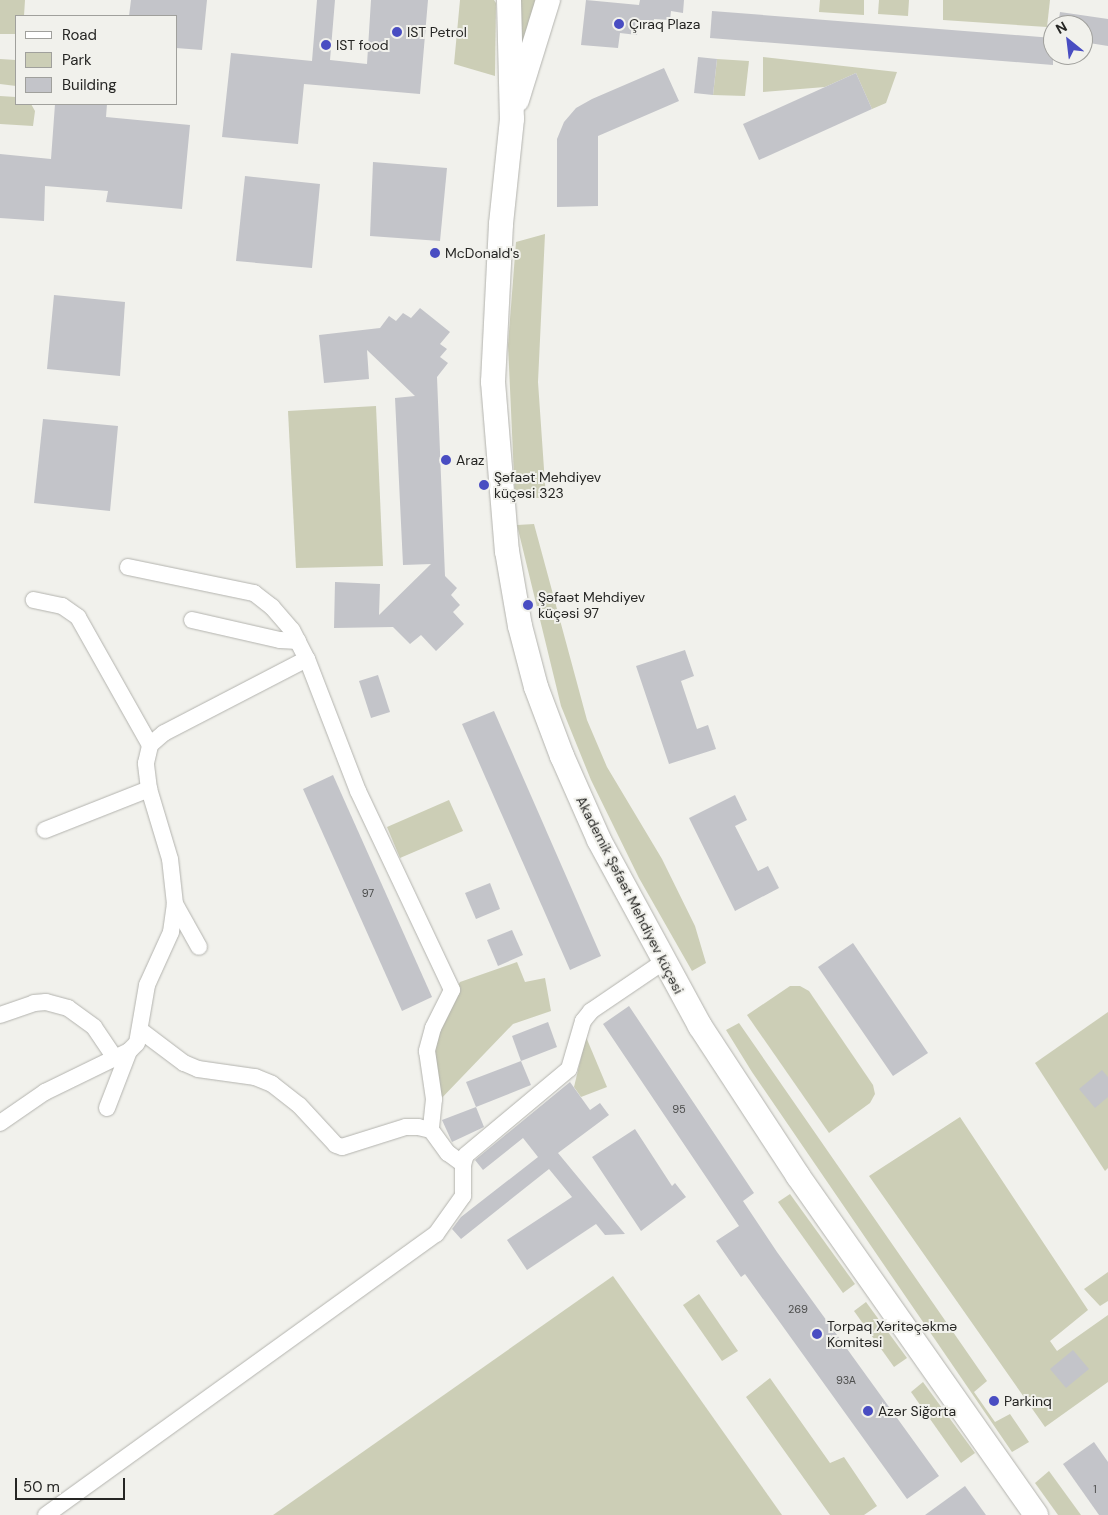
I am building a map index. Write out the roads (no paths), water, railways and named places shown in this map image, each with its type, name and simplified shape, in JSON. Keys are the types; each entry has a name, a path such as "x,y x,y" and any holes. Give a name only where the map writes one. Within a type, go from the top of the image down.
{"main road":[{"path":"509,0 516,83"},
{"name":"Akademik Şəfaət Mehdiyev küçəsi","path":"548,0 516,83 501,224 493,382 502,517 518,616 536,687 562,756 599,840 663,962 737,1086 1036,1515"}],"street":[{"path":"128,567 254,593 272,607 298,641 307,658 358,791 452,990 433,1028 427,1051 434,1099 431,1130 448,1153 463,1164"},
{"path":"34,600 62,606 78,617 150,745"},
{"path":"192,620 280,640 298,641"},
{"path":"0,1123 45,1092 121,1054 137,1043 147,984 171,932 176,904 170,859 149,789 146,763 150,745 164,733 307,658"},
{"path":"45,830 149,789"},
{"path":"176,904 199,947"},
{"path":"46,1515 436,1234 463,1196 463,1164 474,1147 557,1082 569,1069 583,1020 591,1011 663,962"},
{"path":"0,1015 40,1003 68,1008 94,1027 121,1054"},
{"path":"140,1030 191,1066 255,1077 272,1084 299,1105 336,1145 351,1145 406,1127 431,1130"},
{"path":"107,1108 121,1054"}],"place":[{"name":"Çıraq Plaza","path":"619,24"},
{"name":"IST Petrol","path":"397,32"},
{"name":"IST food","path":"326,45"},
{"name":"McDonald's","path":"435,253"},
{"name":"Araz","path":"446,460"},
{"name":"Şəfaət Mehdiyev küçəsi 323","path":"484,485"},
{"name":"Şəfaət Mehdiyev küçəsi 97","path":"528,605"},
{"name":"Torpaq Xəritəçəkmə Komitəsi","path":"817,1334"},
{"name":"Parkinq","path":"994,1401"},
{"name":"Azər Siğorta","path":"868,1411"}]}
